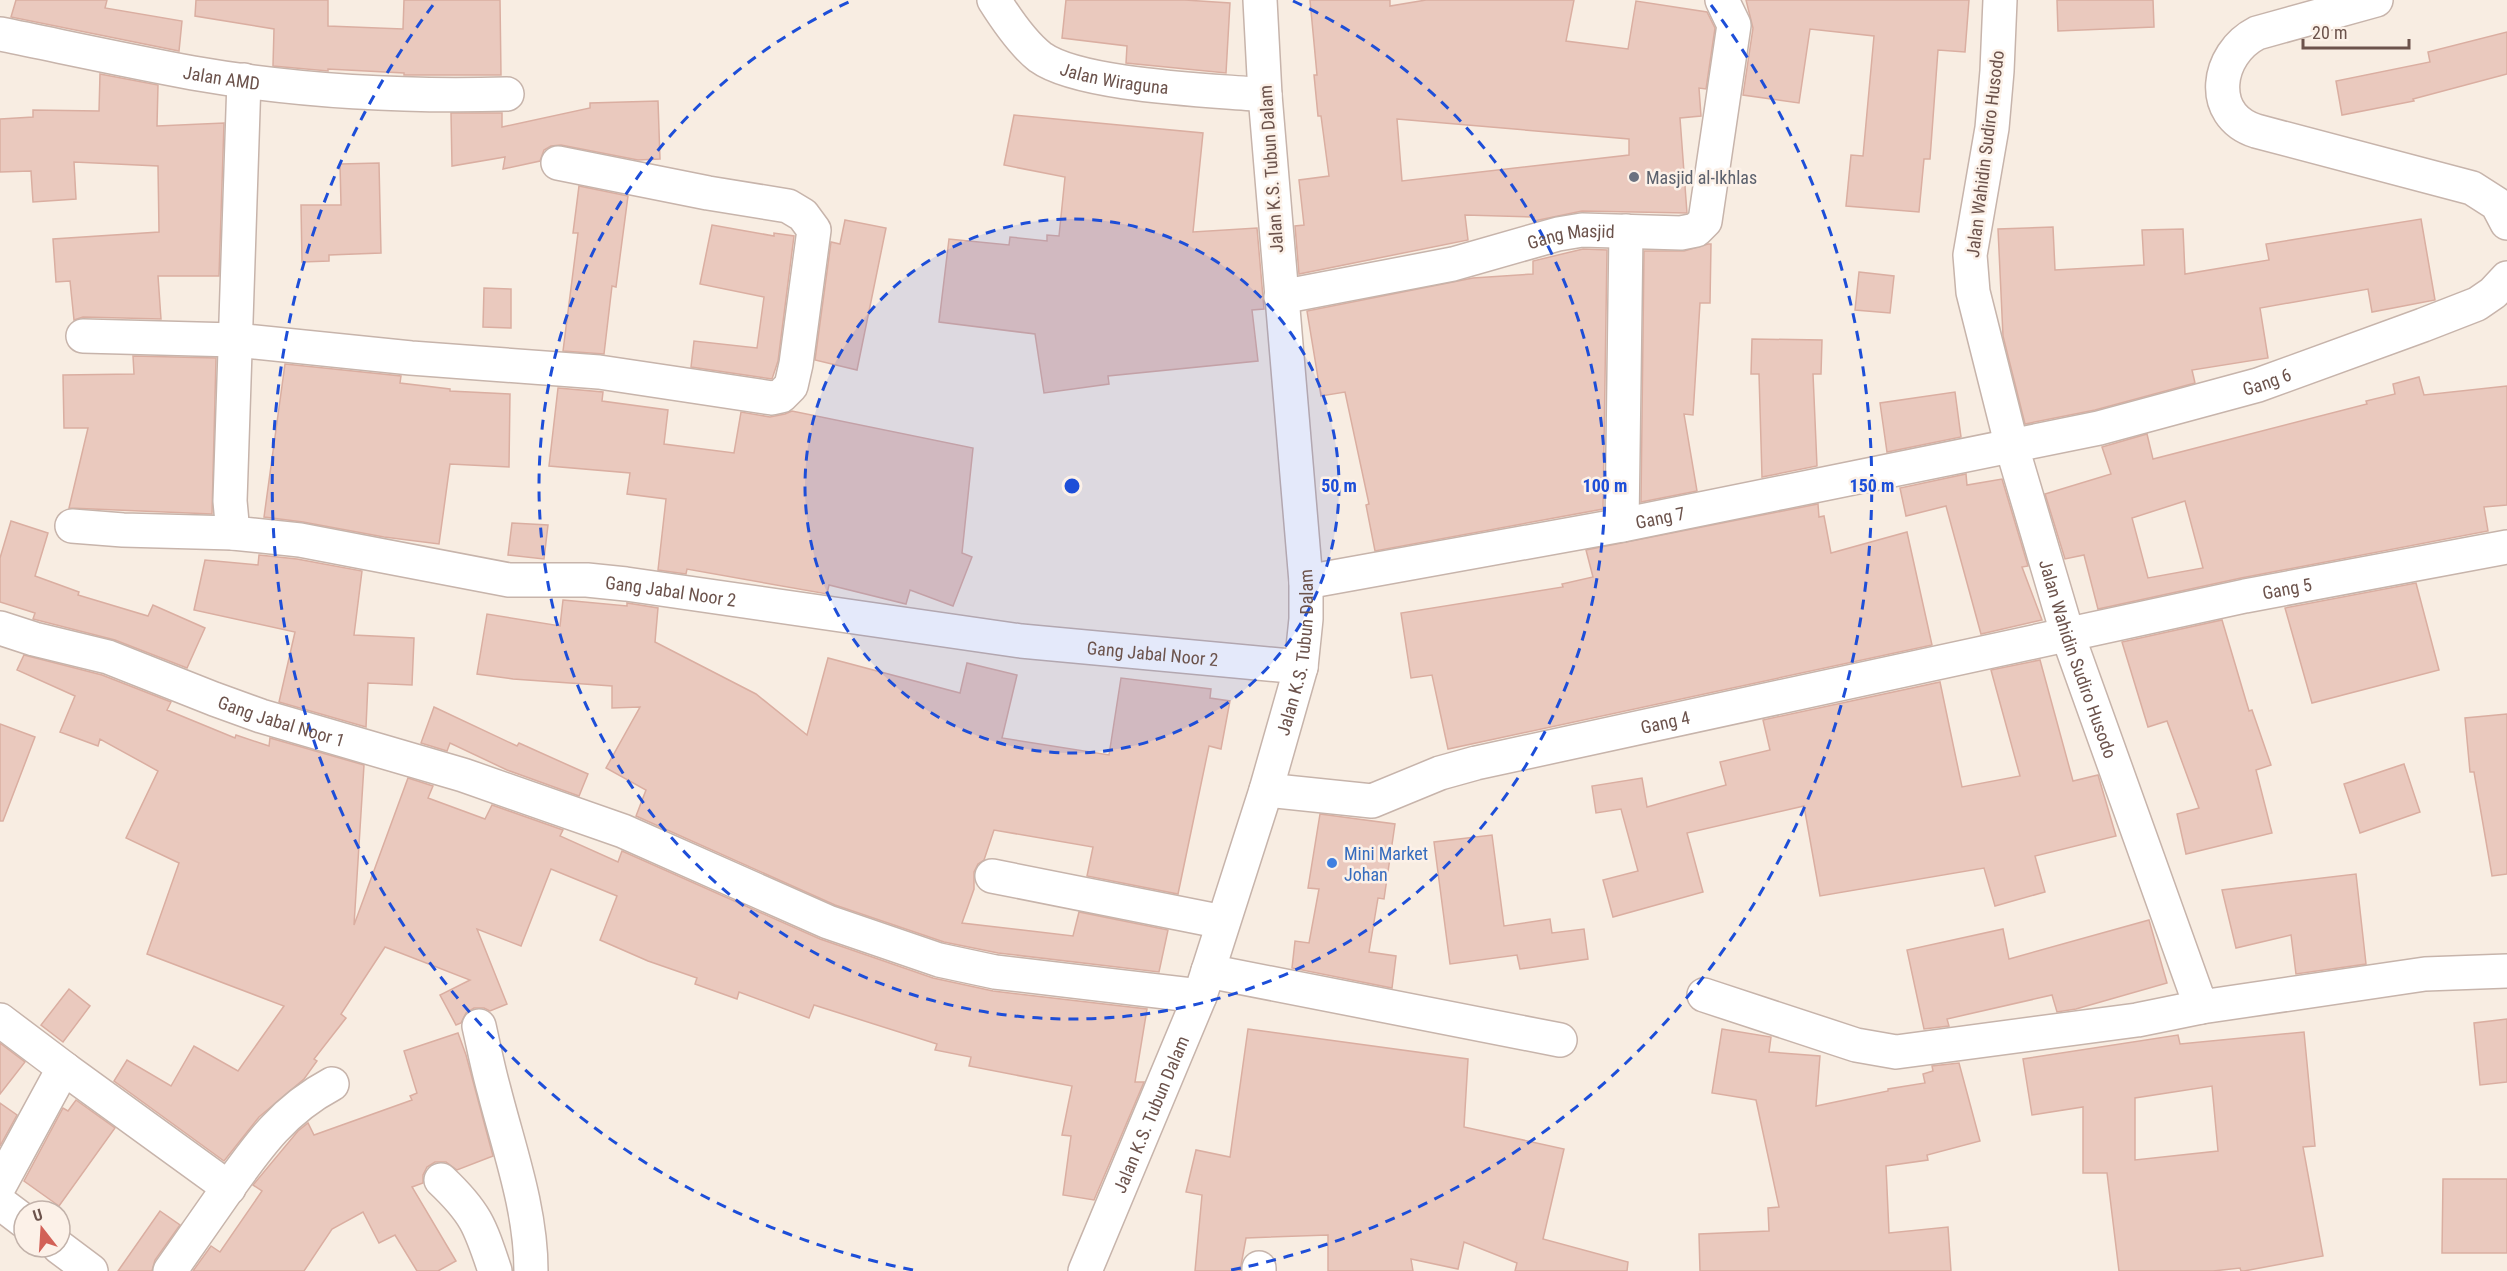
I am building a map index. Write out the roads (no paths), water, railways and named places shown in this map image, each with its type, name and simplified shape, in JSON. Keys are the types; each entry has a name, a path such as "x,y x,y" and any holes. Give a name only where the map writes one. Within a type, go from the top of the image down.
{"street":[{"name":"Jalan Wiraguna","path":"994,0 1002,13 1039,56 1069,71 1143,83 1265,95"},
{"name":"Jalan K.S. Tubun Dalam","path":"1084,1271 1204,984 1266,790 1301,668 1306,619 1306,582 1265,95 1260,0"},
{"name":"Gang Masjid","path":"1281,297 1454,264 1558,234 1582,230 1681,233 1696,230 1705,221 1734,25 1722,0"},
{"name":"Jalan Wahidin Sudiro Husodo","path":"2000,0 1999,49 1992,128 1972,238 1971,274 1978,317 2012,447 2068,636 2201,1007"},
{"path":"2376,0 2257,33 2247,38 2233,52 2222,74 2223,91 2231,113 2242,125 2266,134 2472,188 2497,204 2507,223"},
{"name":"Jalan AMD","path":"0,34 193,73 244,80 382,93 449,96 507,94"},
{"path":"233,533 230,501 244,80"},
{"path":"83,336 235,340 411,358 599,372 772,398 785,393 790,386 796,364 814,231 803,214 788,206 708,193 558,163"},
{"path":"1622,525 1626,231"},
{"name":"Gang 6","path":"2012,447 2099,428 2258,385 2477,304 2493,293 2507,278"},
{"name":"Gang 7","path":"1306,582 1622,525 2012,447"},
{"name":"Gang Jabal Noor 2","path":"72,526 233,533 300,540 509,580 587,580 645,586 1021,641 1301,668"},
{"name":"Gang 5","path":"2068,636 2246,596 2507,547"},
{"name":"Gang Jabal Noor 1","path":"0,627 34,639 108,657 261,716 463,776 623,831 828,922 939,960 995,972 1204,984 1560,1040"},
{"name":"Gang 4","path":"1266,790 1372,801 1440,774 1476,763 2068,636"},
{"path":"992,876 1223,922"},
{"path":"1704,995 1856,1045 1896,1052 2137,1020 2201,1007 2425,974 2507,971"},
{"path":"0,1020 229,1188"},
{"path":"479,1026 519,1180 531,1271"},
{"path":"0,1185 65,1069"},
{"path":"170,1271 260,1143 282,1119 311,1095 332,1084"},
{"path":"441,1180 469,1208 480,1226 495,1271"},
{"path":"72,1257 91,1271"}],"place":[{"name":"Masjid al-Ikhlas","path":"1634,177"},
{"name":"Mini Market Johan","path":"1332,863"}]}
